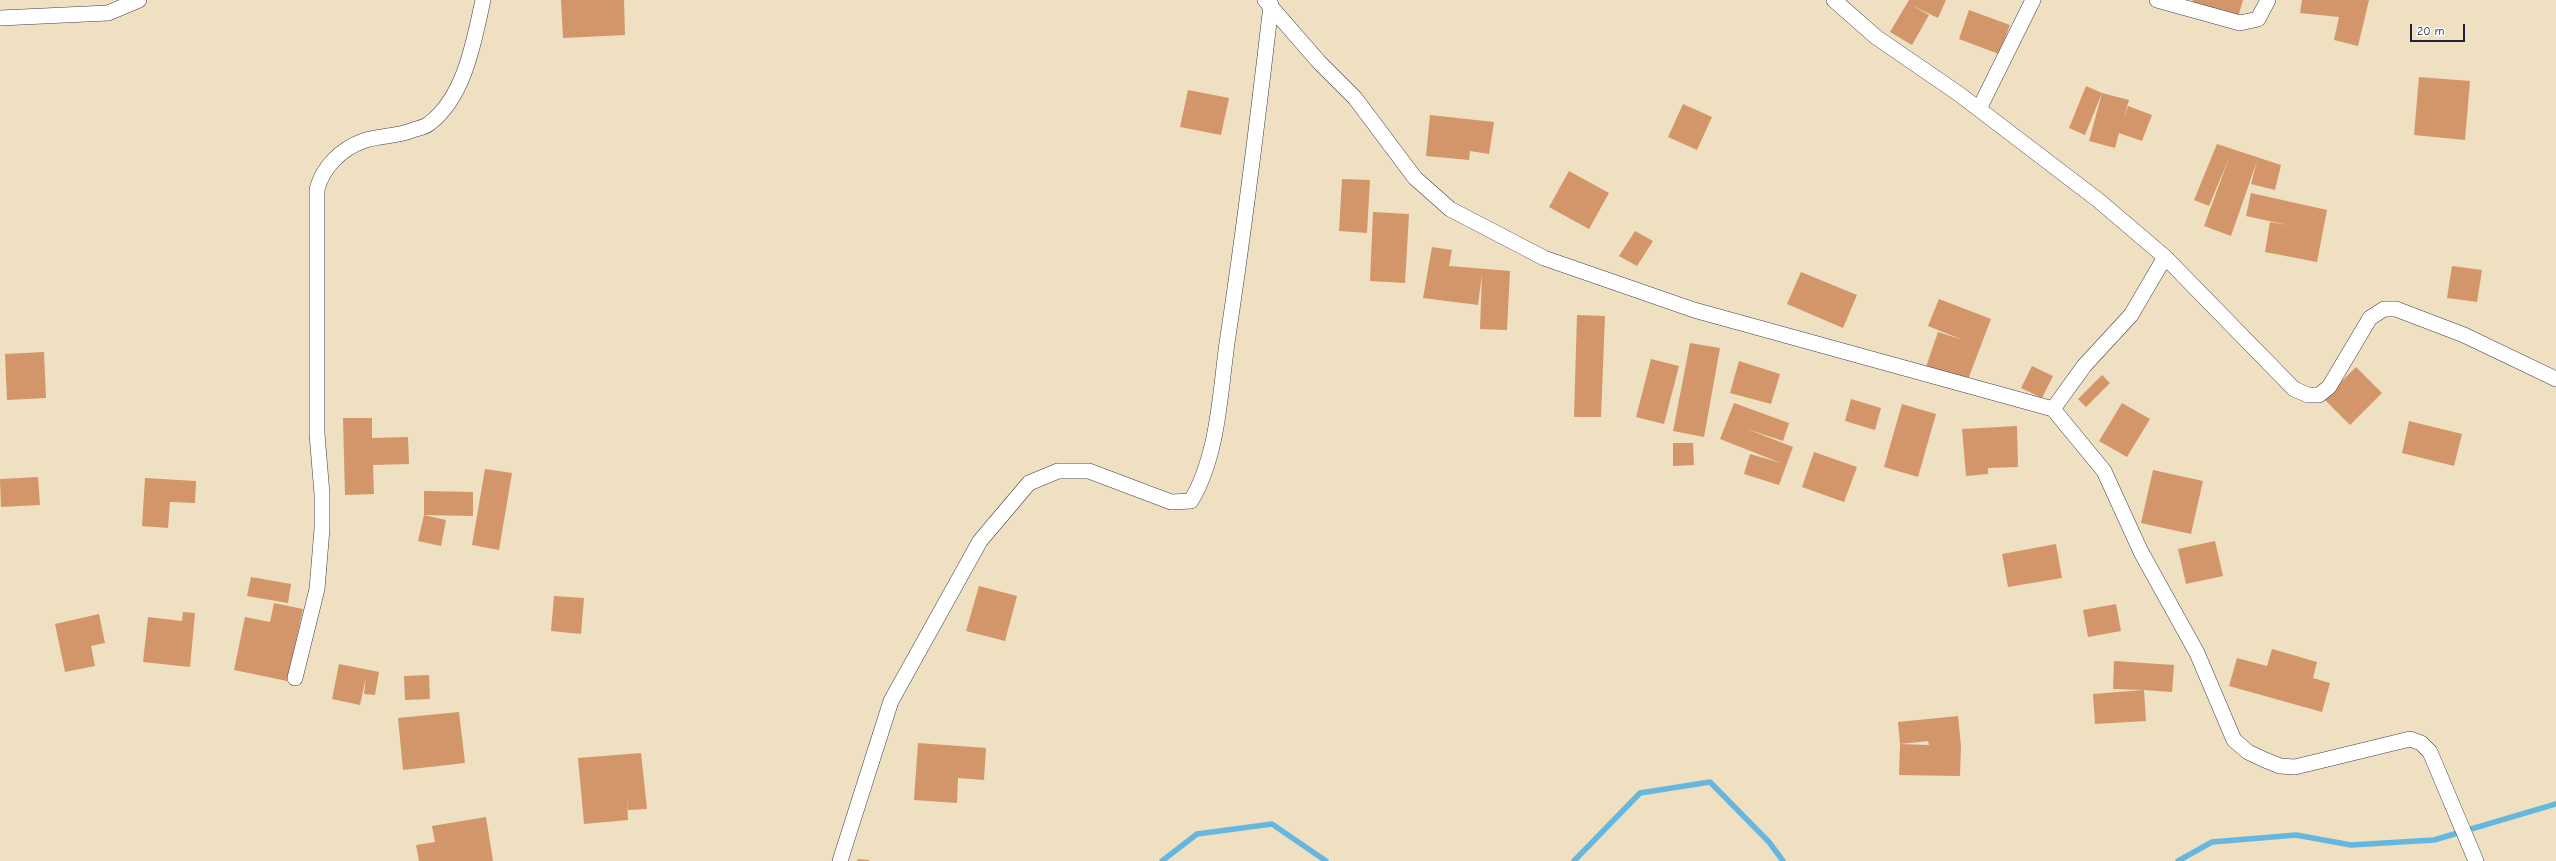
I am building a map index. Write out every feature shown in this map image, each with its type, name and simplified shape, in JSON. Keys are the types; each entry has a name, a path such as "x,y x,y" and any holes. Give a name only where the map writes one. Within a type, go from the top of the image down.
{"street":[{"path":"0,18 108,13 140,0"},
{"path":"295,678 317,589 322,536 322,494 317,434 317,189 321,175 346,149 364,140 400,136 429,124 448,106 473,42 483,0"},
{"path":"1834,0 1876,37 1979,109 2098,200 2165,257 2294,390 2308,395 2319,395 2329,387 2370,318 2384,309 2396,309 2464,335 2556,379"},
{"path":"1979,109 2033,0"},
{"path":"2157,0 2240,23 2258,19 2268,0"},
{"path":"1268,3 1319,62 1355,98 1415,178 1450,209 1544,258 1694,310 2053,409 2104,471 2141,552 2197,653 2234,740 2248,752 2264,760 2280,766 2295,767 2410,739 2421,744 2430,752 2476,861"},
{"path":"840,861 891,701 980,541 1029,483 1058,471 1089,471 1171,502 1191,501 1201,484 1214,434 1249,194 1268,3"},
{"path":"2053,409 2084,366 2131,315 2165,257"}],"building":[{"path":"561,0 624,0 625,35 563,38"},
{"path":"1909,0 1946,0 1938,18 1911,5 1929,15 1912,45 1890,32"},
{"path":"2193,0 2243,0 2238,17 2192,4"},
{"path":"2302,0 2369,0 2358,46 2334,40 2339,17 2300,13"},
{"path":"1969,10 2010,25 1999,54 1959,39"},
{"path":"2419,77 2470,81 2465,140 2414,135"},
{"path":"2086,86 2102,93 2085,135 2069,128"},
{"path":"1188,90 1229,98 1221,135 1180,127"},
{"path":"2102,93 2129,100 2123,120 2128,106 2152,115 2142,141 2119,133 2115,148 2089,141"},
{"path":"1683,104 1712,117 1697,150 1668,137"},
{"path":"1430,115 1494,122 1489,154 1470,151 1469,160 1426,156"},
{"path":"2217,144 2281,165 2275,190 2251,184 2257,161 2231,236 2204,226 2229,158 2209,206 2194,200"},
{"path":"1569,171 1609,193 1589,229 1549,207"},
{"path":"1342,179 1370,180 1367,233 1339,231"},
{"path":"2251,193 2327,210 2317,262 2265,252 2270,222 2288,225 2246,216"},
{"path":"1373,212 1409,214 1405,283 1370,281"},
{"path":"1635,231 1653,241 1637,266 1619,256"},
{"path":"1432,247 1452,250 1449,266 1510,271 1507,330 1480,329 1482,274 1478,305 1423,298"},
{"path":"2452,266 2482,270 2477,302 2447,298"},
{"path":"1801,272 1857,295 1843,328 1787,304"},
{"path":"1939,299 1991,319 1967,382 1926,367 1938,332 1963,340 1928,326"},
{"path":"1577,315 1605,316 1601,417 1574,417"},
{"path":"1690,343 1720,348 1704,437 1673,431"},
{"path":"44,352 46,398 7,400 5,354"},
{"path":"1651,359 1679,366 1664,424 1636,417"},
{"path":"1739,361 1780,374 1771,404 1730,393"},
{"path":"2032,366 2053,376 2042,398 2021,388"},
{"path":"2356,367 2382,393 2350,425 2324,399"},
{"path":"2102,375 2110,383 2086,407 2078,399"},
{"path":"1851,399 1881,408 1875,430 1845,421"},
{"path":"1734,403 1789,423 1783,441 1747,429 1793,447 1779,485 1744,474 1750,454 1781,463 1720,439"},
{"path":"2122,403 2150,419 2127,457 2099,441"},
{"path":"1902,404 1936,414 1918,477 1884,467"},
{"path":"343,418 372,418 372,438 408,437 409,464 373,465 374,494 345,495"},
{"path":"2409,421 2462,434 2454,466 2402,453"},
{"path":"2017,426 2018,467 1988,468 1988,474 1966,476 1962,429"},
{"path":"1673,443 1693,443 1694,465 1673,466"},
{"path":"1814,452 1857,467 1844,502 1802,487"},
{"path":"485,469 512,473 499,550 472,545"},
{"path":"2153,470 2203,481 2191,534 2141,523"},
{"path":"38,477 40,505 1,507 0,479"},
{"path":"145,478 196,481 195,503 170,502 168,528 142,526"},
{"path":"424,491 473,492 473,516 424,515"},
{"path":"424,515 446,520 441,546 418,541"},
{"path":"2215,541 2223,576 2186,584 2178,549"},
{"path":"2056,544 2062,578 2008,587 2002,554"},
{"path":"251,577 291,584 288,603 247,596"},
{"path":"979,586 1017,596 1005,641 966,631"},
{"path":"554,596 584,598 581,634 551,631"},
{"path":"274,603 303,609 287,681 234,670 245,617 270,622"},
{"path":"2116,604 2121,631 2088,637 2083,610"},
{"path":"183,612 195,613 190,667 143,662 148,617 182,621"},
{"path":"99,614 105,643 91,646 95,666 65,672 55,624"},
{"path":"2272,649 2317,662 2313,678 2330,683 2322,712 2229,686 2237,658 2267,666"},
{"path":"2114,661 2174,665 2172,692 2113,689"},
{"path":"339,664 379,672 375,695 364,694 366,677 360,705 332,699"},
{"path":"429,675 430,699 405,700 404,676"},
{"path":"2144,690 2146,721 2095,724 2093,694"},
{"path":"459,712 465,763 403,770 398,718"},
{"path":"1958,716 1961,746 1960,776 1899,775 1900,744 1898,722","holes":["1928,741 1929,745 1900,744"]},
{"path":"918,743 986,748 984,780 958,778 957,803 914,800"},
{"path":"641,753 647,809 628,810 627,797 628,820 584,824 578,758"},
{"path":"486,817 493,861 419,861 416,845 435,842 432,826"},
{"path":"858,859 869,860 869,861 857,861"}],"waterway":[{"path":"1574,861 1640,793 1710,782 1769,842 1783,861"},
{"path":"2178,861 2212,842 2296,835 2351,845 2434,840 2556,804"},
{"path":"1162,861 1197,834 1272,824 1326,861"}]}
